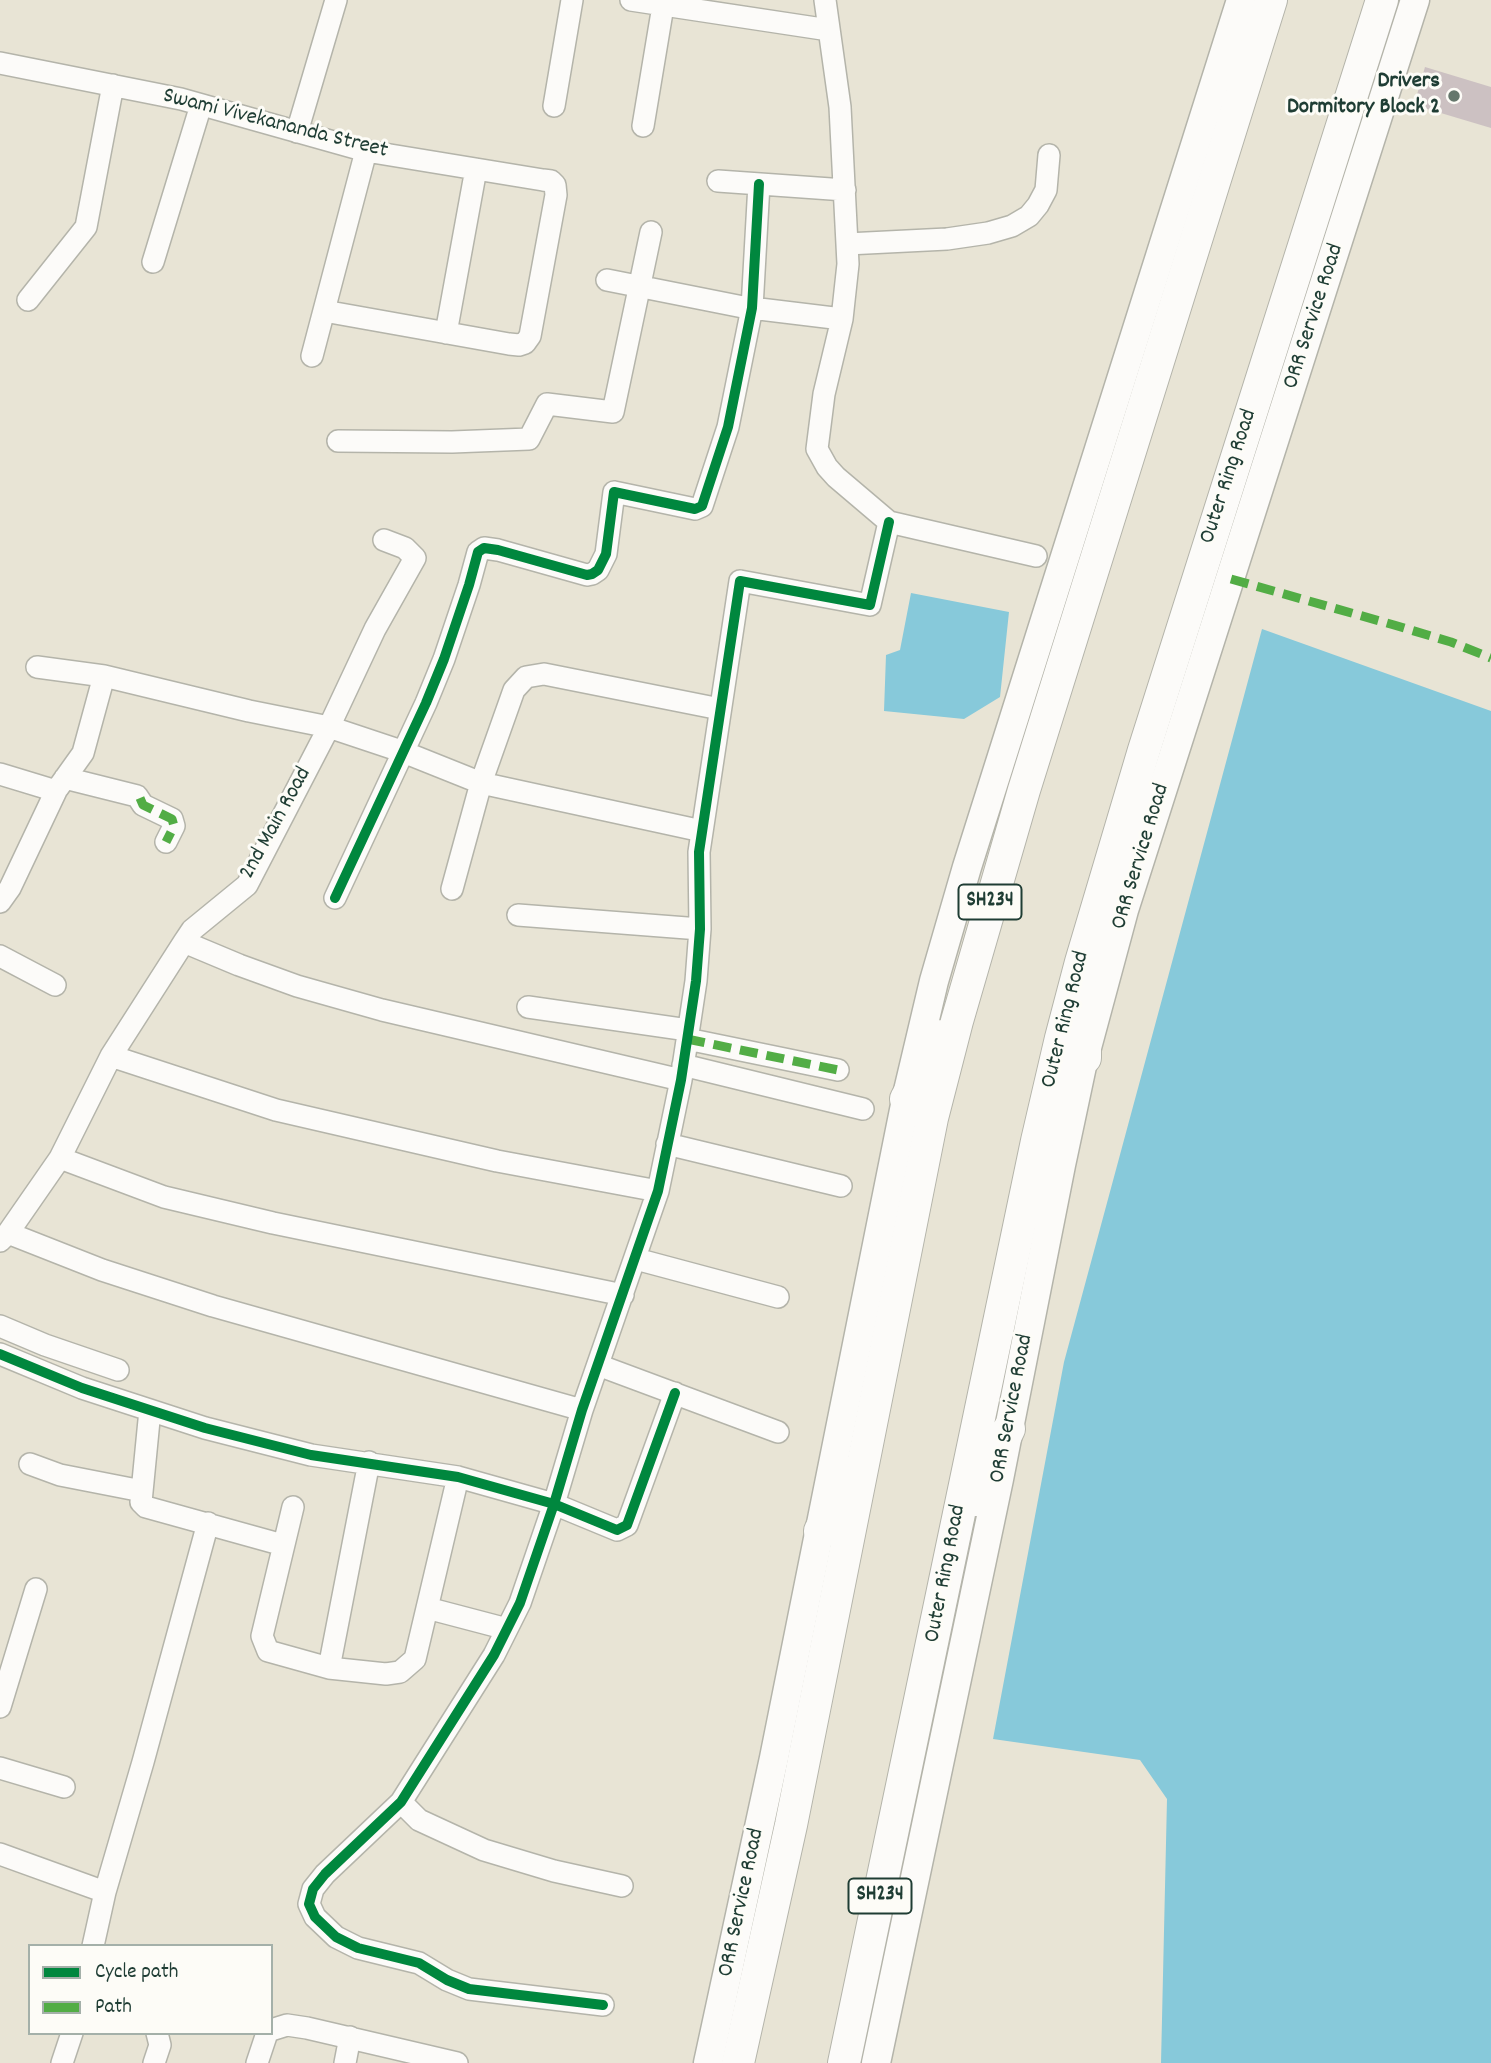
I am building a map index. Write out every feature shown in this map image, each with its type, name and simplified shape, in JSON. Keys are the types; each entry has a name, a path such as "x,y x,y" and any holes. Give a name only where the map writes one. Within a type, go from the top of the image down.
{"highway":[{"name":"SH234","path":"738,2063 791,1825 932,1118 963,998 1024,790 1271,0"},
{"name":"Outer Ring Road","path":"844,2063 1037,1141 1061,1038 1148,736 1381,0"},
{"path":"1085,1058 1086,946"},
{"path":"906,1099 963,998"},
{"path":"954,1538 1009,1429"},
{"path":"820,1531 866,1445"}],"main road":[{"name":"ORR Service Road","path":"708,2063 820,1531 906,1099 934,981 967,867 1241,0"},
{"name":"ORR Service Road","path":"876,2063 1009,1429 1060,1165 1085,1058 1124,910 1415,0"}],"street":[{"path":"297,132 336,0"},
{"path":"554,106 572,0"},
{"path":"631,0 829,30"},
{"path":"825,0 841,107 848,264 842,319 824,394 817,449 836,477 889,522 1036,556"},
{"path":"643,127 663,6"},
{"name":"Swami Vivekananda Street","path":"0,63 201,105 366,151 551,181 555,185 556,195 530,336 526,343 509,344 446,333"},
{"path":"28,300 86,227 113,85"},
{"path":"153,262 201,105"},
{"path":"312,356 366,151"},
{"path":"847,244 947,239 988,233 1012,226 1029,216 1038,205 1045,190 1049,155"},
{"path":"324,310 446,333 476,169"},
{"path":"718,181 845,190"},
{"path":"335,898 401,751 426,703 444,659 478,552 484,548 498,550 587,575 592,574 598,570 606,554 614,492 695,509 702,506 728,427 752,307 759,184"},
{"path":"338,441 452,442 529,439 547,404 613,412 651,232"},
{"path":"607,280 752,307 842,319"},
{"path":"603,2005 469,1989 447,1980 419,1963 358,1948 336,1937 315,1917 309,1904 313,1889 325,1874 401,1802 494,1656 520,1603 582,1410 636,1259 658,1191 688,1034 700,929 699,852 740,581 870,604 889,522"},
{"name":"2nd Main Road","path":"4,1237 60,1158 111,1056 192,930 247,885 329,727 375,629 415,558 405,548 384,540"},
{"path":"37,667 104,676 329,727 401,751 481,783 702,831"},
{"path":"452,890 481,783 514,690 526,677 544,674 720,709"},
{"path":"1,898 10,888 61,785 83,753 104,676"},
{"path":"0,774 137,796 142,805 172,819 174,826 166,842"},
{"path":"518,915 700,929"},
{"path":"184,942 297,986 370,1007 863,1109"},
{"path":"0,956 55,985"},
{"path":"528,1007 688,1034 838,1070"},
{"path":"111,1056 276,1110 497,1161 658,1191"},
{"path":"667,1144 841,1186"},
{"path":"60,1158 164,1197 273,1223 623,1296"},
{"path":"4,1237 213,1306 582,1410"},
{"path":"636,1259 778,1297"},
{"path":"0,1326 118,1370"},
{"path":"0,1354 82,1388 205,1428 311,1455 458,1477 554,1504 617,1530 627,1525 675,1393"},
{"path":"598,1365 778,1432"},
{"path":"150,1410 141,1502 146,1507 284,1545"},
{"path":"329,1668 369,1462"},
{"path":"30,1464 60,1475 142,1491"},
{"path":"293,1507 262,1636 268,1651 329,1668 386,1674 400,1672 415,1659 458,1477"},
{"path":"93,1944 105,1892 208,1523"},
{"path":"0,1707 36,1589"},
{"path":"427,1608 507,1629"},
{"path":"0,1768 64,1787"},
{"path":"401,1802 419,1820 484,1850 554,1871 622,1886"},
{"path":"0,1854 105,1892"},
{"path":"273,2029 287,2025 457,2063"},
{"path":"62,2063 71,2035"},
{"path":"154,2063 160,2045 158,2035"},
{"path":"257,2063 266,2035"},
{"path":"345,2063 350,2037"}],"water":[{"path":"911,593 1009,612 1000,697 964,719 884,711 886,655 900,650"},
{"path":"1262,629 1491,711 1491,2063 1161,2063 1167,1799 1140,1760 993,1739 1064,1362"}],"building":[{"name":"Drivers Dormitory Block 2","path":"1425,67 1491,87 1491,128 1414,105"}],"marked path":[{"path":"1231,579 1451,642 1491,658"},
{"path":"140,798 143,805 172,819 174,826 166,842"},
{"path":"687,1039 838,1070"}],"cycle path":[{"path":"335,898 426,703 444,659 478,552 484,548 498,550 587,575 592,574 598,570 606,554 614,492 695,509 702,506 728,427 752,308 759,184"},
{"path":"0,1354 82,1388 205,1428 311,1455 458,1477 554,1504 582,1410 658,1191 681,1080 696,981 700,929 699,852 740,581 870,605 889,522"},
{"path":"603,2005 469,1989 447,1980 419,1963 358,1948 336,1937 315,1917 309,1904 313,1889 325,1874 401,1802 494,1655 520,1603 554,1504 617,1530 627,1525 675,1393"}],"place":[{"name":"Drivers Dormitory Block 2","path":"1454,96"}]}
